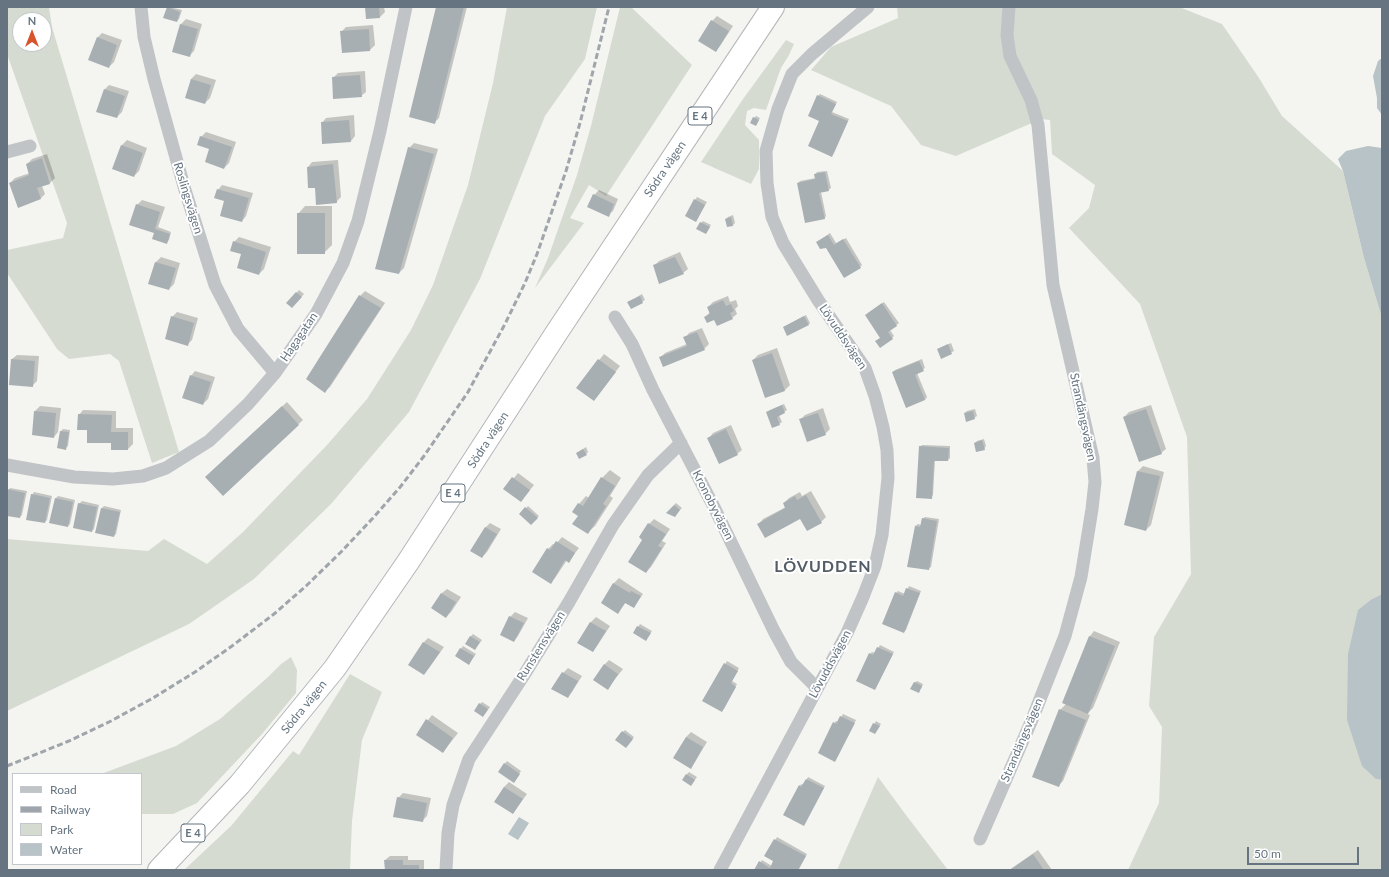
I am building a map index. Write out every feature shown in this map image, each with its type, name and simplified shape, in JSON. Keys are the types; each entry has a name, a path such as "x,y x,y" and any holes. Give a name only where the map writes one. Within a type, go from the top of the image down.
{"highway":[{"name":"Södra vägen","path":"159,870 240,784 339,661 408,562 557,332 773,7"}],"street":[{"name":"Roslingsvägen","path":"141,7 144,37 154,79 185,190 215,285 238,330 275,373"},
{"name":"Hagagatan","path":"7,465 74,477 112,479 143,476 171,465 209,441 248,404 275,373 316,314 343,263 355,228 380,131 406,7"},
{"name":"Lövuddsvägen","path":"720,870 847,633 875,566 882,535 888,478 887,450 875,396 865,368 818,300 783,243 772,217 766,183 766,151 778,109 792,74 812,54 868,7"},
{"name":"Strandängsvägen","path":"980,839 1066,636 1081,577 1095,482 1093,458 1054,285 1038,125 1031,100 1010,56 1007,35 1010,7"},
{"path":"7,152 30,146"},
{"name":"Kronobyvägen","path":"615,317 632,344 653,390 715,509 774,631 792,662 817,688"},
{"name":"Runstensvägen","path":"446,870 448,833 453,805 469,760 569,602 613,525 648,475 681,443"}],"green space":[{"path":"7,7 49,7 50,12 12,12 12,52 52,52 52,27 179,452 152,463 119,361 110,354 69,359 57,349 7,273 7,250 63,238 67,223 7,54"},
{"path":"507,7 597,7 585,59 545,116 480,279 409,412 331,504 254,579 189,624 7,711 7,539 148,551 164,539 207,564 243,532 327,445 367,399 411,330 433,285 468,185 493,83"},
{"path":"620,7 631,7 692,65 606,196 589,185 570,218 584,223 535,288 548,258 577,175 591,126"},
{"path":"897,7 1179,7 1222,24 1259,78 1282,116 1343,171 1364,258 1382,318 1382,594 1372,599 1376,779 1382,780 1382,870 1128,870 1159,803 1162,727 1149,706 1154,637 1191,574 1187,437 1140,304 1069,228 1089,208 1095,185 1052,154 1050,120 1041,119 956,156 921,145 891,106 811,70 831,47 898,18"},
{"path":"786,40 794,44 781,68 766,110 754,108 747,111 745,125 759,140 759,169 751,184 701,162 743,99"},
{"path":"291,657 297,670 296,693 262,734 197,803 173,814 142,814 142,773 104,773 176,746 220,719 281,664"},
{"path":"350,674 382,692 362,740 352,821 350,870 184,870 231,826 293,751 299,755"},
{"path":"878,777 906,815 948,870 837,870"}],"water":[{"path":"1382,58 1382,115 1377,108 1377,98 1373,76 1378,61"},
{"path":"1368,146 1382,148 1382,318 1364,258 1343,171 1338,159 1346,151"},
{"path":"1382,594 1382,780 1376,779 1362,766 1347,720 1348,654 1358,610 1372,599"},
{"path":"519,817 529,823 518,840 508,834"}],"building":[{"path":"167,7 180,12 177,22 163,18"},
{"path":"365,7 379,7 380,18 366,19"},
{"path":"436,7 464,7 435,124 409,117"},
{"path":"711,20 729,31 716,52 698,41"},
{"path":"180,24 198,29 190,57 172,52"},
{"path":"369,29 370,51 342,53 340,31"},
{"path":"97,37 117,45 109,68 88,60"},
{"path":"360,75 362,97 333,99 332,77"},
{"path":"191,79 211,85 205,104 185,98"},
{"path":"104,89 125,96 117,118 96,112"},
{"path":"817,95 836,104 831,114 848,121 832,157 808,146 819,121 808,116"},
{"path":"753,117 759,120 756,126 750,123"},
{"path":"349,120 351,142 322,144 321,122"},
{"path":"200,136 232,147 224,169 205,162 209,149 197,145"},
{"path":"121,145 143,153 134,177 112,169"},
{"path":"408,147 434,154 399,274 375,269"},
{"path":"42,158 50,184 37,188 41,199 18,208 9,183 29,175 26,164"},
{"path":"333,164 337,203 316,205 315,188 308,188 307,167"},
{"path":"825,172 829,191 819,193 825,219 805,223 797,183 815,179 814,174"},
{"path":"217,189 249,198 242,222 220,216 224,201 214,198"},
{"path":"593,194 614,204 609,217 587,207"},
{"path":"694,199 705,205 696,222 685,216"},
{"path":"136,204 160,212 155,229 170,234 167,244 152,239 154,233 129,225"},
{"path":"297,213 325,213 325,254 297,254"},
{"path":"731,217 733,226 727,227 725,219"},
{"path":"700,222 710,227 706,234 696,229"},
{"path":"828,235 834,245 843,239 861,268 844,278 826,248 820,249 816,242"},
{"path":"233,241 266,252 259,275 237,268 241,254 230,251"},
{"path":"675,257 684,274 659,284 653,265"},
{"path":"155,262 176,268 169,290 148,284"},
{"path":"296,292 302,297 292,308 286,303"},
{"path":"359,295 381,308 325,393 306,379"},
{"path":"640,296 643,303 631,309 627,302"},
{"path":"723,300 726,306 731,304 734,311 730,313 733,319 717,326 714,320 707,323 704,317 710,314 707,307"},
{"path":"882,303 897,326 888,332 893,339 880,348 875,341 880,338 865,315"},
{"path":"171,316 194,323 188,346 165,339"},
{"path":"804,316 809,325 787,336 783,327"},
{"path":"697,332 705,350 663,367 659,357 687,346 683,337"},
{"path":"948,344 952,354 941,359 937,349"},
{"path":"772,353 785,391 765,398 752,360"},
{"path":"11,359 35,361 33,387 9,385"},
{"path":"598,359 616,372 594,401 576,388"},
{"path":"919,361 924,371 915,375 925,400 906,408 892,372"},
{"path":"190,375 211,382 203,405 182,398"},
{"path":"782,405 785,413 777,417 780,425 772,428 766,412"},
{"path":"282,406 299,425 223,496 205,477"},
{"path":"1146,409 1162,454 1139,462 1123,417"},
{"path":"34,411 56,413 54,438 32,435"},
{"path":"973,411 975,419 966,422 964,413"},
{"path":"818,413 826,435 807,442 799,419"},
{"path":"78,414 112,415 111,432 128,432 128,450 111,450 111,443 87,443 87,430 77,430"},
{"path":"726,429 738,455 719,464 707,438"},
{"path":"60,431 69,432 66,450 57,448"},
{"path":"982,440 985,450 976,452 974,443"},
{"path":"919,446 949,448 948,461 934,461 932,499 916,498"},
{"path":"583,449 587,455 579,459 576,453"},
{"path":"1137,471 1160,476 1146,531 1124,525"},
{"path":"512,477 530,490 521,502 503,489"},
{"path":"601,477 615,486 603,504 606,506 588,534 572,524 578,516 572,512 578,503 583,506"},
{"path":"7,489 25,493 20,518 7,516"},
{"path":"31,494 50,498 45,523 26,520"},
{"path":"806,495 822,523 807,531 800,519 765,538 757,524 785,508 783,503 795,496 797,500"},
{"path":"55,498 73,502 68,527 49,523"},
{"path":"78,503 97,507 92,532 73,528"},
{"path":"674,505 680,510 675,517 666,513"},
{"path":"525,507 538,518 531,525 519,514"},
{"path":"101,508 120,512 114,537 95,533"},
{"path":"922,518 937,521 929,570 907,567 915,526 920,527"},
{"path":"648,523 666,534 658,546 662,548 646,573 628,562 642,540 639,537"},
{"path":"485,527 497,534 482,558 470,551"},
{"path":"556,541 575,553 569,563 565,560 551,584 532,572 547,548 550,550"},
{"path":"613,583 630,593 631,591 641,596 634,608 625,603 618,614 601,603"},
{"path":"906,588 920,593 904,633 882,624 895,592 903,596"},
{"path":"441,593 456,602 446,618 431,608"},
{"path":"509,616 524,623 514,642 500,635"},
{"path":"590,622 606,631 593,652 577,643"},
{"path":"637,626 651,633 646,641 633,633"},
{"path":"470,636 480,642 475,650 465,644"},
{"path":"1089,636 1115,646 1088,714 1062,703"},
{"path":"423,642 440,652 424,675 408,665"},
{"path":"877,647 893,654 875,690 856,681 869,653 873,655"},
{"path":"460,648 474,656 469,665 455,656"},
{"path":"724,663 738,671 731,683 736,687 722,712 702,701"},
{"path":"604,664 618,674 608,690 593,680"},
{"path":"562,672 578,681 568,698 551,689"},
{"path":"914,682 922,686 919,693 910,689"},
{"path":"479,703 488,709 483,717 474,711"},
{"path":"1059,709 1086,720 1059,787 1032,777"},
{"path":"840,716 855,723 835,762 818,753 833,722 836,724"},
{"path":"426,719 453,738 443,753 416,735"},
{"path":"873,723 880,726 875,734 869,731"},
{"path":"622,731 633,739 626,748 615,740"},
{"path":"686,737 703,747 691,769 673,758"},
{"path":"504,763 520,774 514,783 498,772"},
{"path":"686,774 695,780 691,786 682,780"},
{"path":"806,779 824,788 804,826 783,815 799,785 801,787"},
{"path":"504,787 523,799 513,814 494,802"},
{"path":"397,797 427,803 423,822 393,817"},
{"path":"774,839 806,856 798,870 754,870 759,861 770,868 773,861 764,856"},
{"path":"1033,854 1044,870 1010,870"},
{"path":"384,860 403,860 403,865 419,865 419,870 385,870"}],"railway":[{"path":"7,766 69,741 111,721 153,698 195,672 232,646 274,614 306,586 341,552 401,486 424,456 468,392 505,324 525,283 537,254 566,171 580,123 609,7"}],"district":[{"name":"LÖVUDDEN","path":"823,567"}]}
